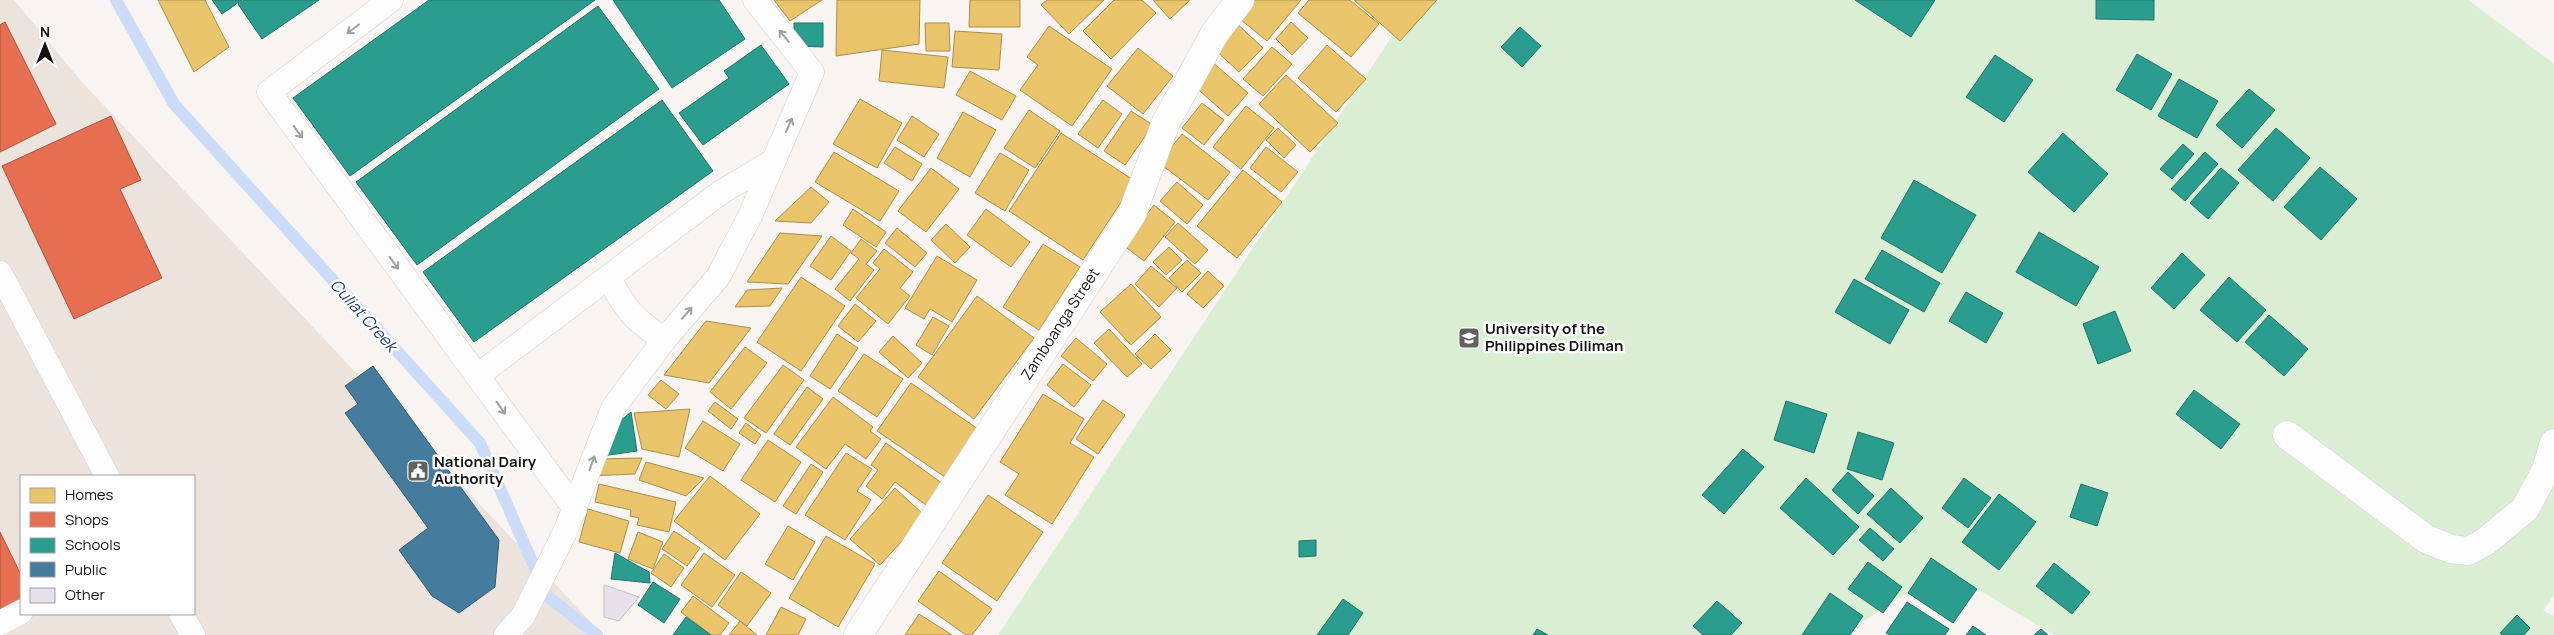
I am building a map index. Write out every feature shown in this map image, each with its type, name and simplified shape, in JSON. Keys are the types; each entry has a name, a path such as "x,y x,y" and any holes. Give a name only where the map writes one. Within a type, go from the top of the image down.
{"street":[{"name":"Zamboanga Street","path":"858,635 1132,214 1166,122 1215,33 1240,0"},
{"path":"2287,435 2426,539 2451,549 2468,552 2485,542 2525,509 2546,470 2554,444"}],"lane":[{"path":"391,0 269,92 575,509"},
{"path":"506,635 523,616 566,532 613,408 664,340 718,277 750,216 812,72 755,0"},
{"path":"478,376 720,193 772,162"},
{"path":"0,273 106,475"},
{"path":"609,278 624,307 639,322 664,340"},
{"path":"0,623 20,613"},
{"path":"183,615 193,635"}],"shaded area":[{"path":"0,0 14,0 81,81 603,635 0,635"}],"green space":[{"name":"University of the Philippines Diliman","path":"1416,0 2468,0 2554,64 2554,595 2543,611 2554,616 2554,635 2054,635 1944,569 1856,626 1848,635 998,635"}],"building: Homes":[{"path":"158,0 205,0 229,47 194,72"},
{"path":"774,0 822,0 790,21"},
{"path":"837,0 920,0 919,44 836,56"},
{"path":"970,0 1020,0 1020,27 969,27"},
{"path":"1047,0 1104,0 1069,34 1041,5"},
{"path":"1114,0 1142,0 1156,13 1111,59 1083,31"},
{"path":"1153,0 1190,0 1170,19"},
{"path":"1247,0 1301,0 1267,41 1235,15"},
{"path":"1309,0 1350,0 1379,24 1351,57 1298,13"},
{"path":"1354,0 1437,0 1400,41"},
{"path":"1233,20 1263,48 1239,72 1210,45"},
{"path":"1291,22 1308,38 1292,55 1276,39"},
{"path":"925,23 949,23 950,51 926,51"},
{"path":"1049,26 1112,69 1072,126 1020,90 1038,65 1027,57"},
{"path":"955,31 1002,34 999,70 952,67"},
{"path":"1327,45 1366,79 1336,112 1298,78"},
{"path":"1272,47 1292,64 1263,96 1243,79"},
{"path":"1138,48 1173,76 1143,114 1107,86"},
{"path":"882,50 948,57 944,88 879,81"},
{"path":"1211,61 1248,93 1228,116 1191,83"},
{"path":"970,71 1016,96 1002,120 956,95"},
{"path":"1286,75 1338,123 1310,152 1259,104"},
{"path":"860,99 902,123 877,168 833,144"},
{"path":"1103,100 1122,114 1098,148 1078,134"},
{"path":"1202,103 1224,120 1204,145 1182,128"},
{"path":"1246,106 1274,128 1241,169 1213,147"},
{"path":"1029,110 1060,131 1035,168 1004,148"},
{"path":"1131,111 1153,125 1125,165 1104,151"},
{"path":"963,112 996,130 970,177 937,158"},
{"path":"912,116 939,134 924,157 897,140"},
{"path":"1278,128 1296,145 1284,158 1266,140"},
{"path":"1061,133 1135,181 1083,260 1009,211"},
{"path":"1182,134 1230,172 1208,200 1159,163"},
{"path":"895,147 922,164 912,181 884,163"},
{"path":"1266,147 1298,172 1281,192 1250,168"},
{"path":"834,152 899,191 880,221 815,182"},
{"path":"1000,153 1029,170 1005,211 975,193"},
{"path":"931,168 959,189 926,232 898,211"},
{"path":"1243,170 1282,202 1237,258 1197,226"},
{"path":"1177,182 1203,205 1187,224 1160,201"},
{"path":"811,187 829,202 811,223 775,221"},
{"path":"1154,205 1175,222 1144,261 1123,245"},
{"path":"853,209 886,232 876,247 843,225"},
{"path":"986,209 1030,242 1011,267 967,235"},
{"path":"1178,223 1208,250 1195,264 1165,237"},
{"path":"946,224 970,247 955,263 931,240"},
{"path":"897,228 927,253 915,267 885,243"},
{"path":"780,233 822,236 788,284 747,282"},
{"path":"831,236 851,251 831,280 810,266"},
{"path":"861,239 877,251 866,264 874,270 850,301 835,289 859,259 851,253"},
{"path":"1043,244 1080,267 1039,330 1003,307"},
{"path":"1169,247 1182,260 1166,275 1153,262"},
{"path":"884,249 913,272 900,288 910,296 888,324 856,298 880,269 873,263"},
{"path":"937,256 977,280 952,322 930,309 924,319 905,308"},
{"path":"1187,260 1201,273 1182,292 1169,278"},
{"path":"1151,266 1177,288 1159,307 1135,284"},
{"path":"1208,271 1224,286 1203,308 1187,294"},
{"path":"801,277 845,306 801,371 757,342"},
{"path":"1131,284 1161,317 1131,345 1100,312"},
{"path":"782,288 770,306 735,307 747,290"},
{"path":"977,296 1034,338 974,419 918,377"},
{"path":"855,304 876,321 858,342 838,326"},
{"path":"933,317 949,326 932,355 916,345"},
{"path":"706,321 751,328 709,383 664,375"},
{"path":"1109,329 1142,364 1127,377 1094,343"},
{"path":"837,334 858,348 830,389 810,376"},
{"path":"1155,334 1171,350 1151,369 1135,354"},
{"path":"893,336 922,363 908,378 879,352"},
{"path":"1076,338 1107,364 1093,381 1061,356"},
{"path":"745,347 767,363 731,409 710,392"},
{"path":"864,354 903,379 877,417 838,391"},
{"path":"1063,364 1091,385 1074,407 1047,385"},
{"path":"783,365 804,380 766,433 744,418"},
{"path":"661,380 679,394 666,409 648,395"},
{"path":"911,383 981,431 948,479 877,431"},
{"path":"807,387 823,399 790,445 774,434"},
{"path":"1043,394 1084,419 1070,443 1094,457 1052,524 1005,495 1019,474 1000,462"},
{"path":"833,397 873,427 870,431 881,439 866,459 845,444 826,469 796,447"},
{"path":"1103,400 1125,415 1098,454 1076,439"},
{"path":"715,402 738,419 731,429 708,411"},
{"path":"690,409 679,457 642,449 634,413"},
{"path":"703,421 740,444 723,471 685,448"},
{"path":"746,423 761,435 755,444 739,433"},
{"path":"768,440 801,462 775,502 741,480"},
{"path":"886,443 946,486 930,508 895,482 882,499 866,486 878,470 871,465"},
{"path":"846,453 872,469 857,491 871,500 845,540 805,515"},
{"path":"642,458 635,474 588,476 595,459"},
{"path":"646,462 704,478 686,496 639,480"},
{"path":"811,464 823,472 796,514 783,506"},
{"path":"710,476 760,514 725,560 674,521"},
{"path":"599,484 676,502 669,532 637,525 639,518 630,516 631,510 595,502"},
{"path":"895,488 925,516 880,565 850,539"},
{"path":"988,495 1043,532 997,601 942,563"},
{"path":"588,509 629,521 620,553 579,542"},
{"path":"788,526 815,542 793,580 765,564"},
{"path":"674,531 700,548 687,566 662,549"},
{"path":"638,532 663,542 653,569 628,559"},
{"path":"826,536 875,564 838,627 789,598"},
{"path":"704,553 735,575 712,607 681,585"},
{"path":"664,554 684,568 671,587 651,573"},
{"path":"939,571 992,609 972,635 966,635 918,601"},
{"path":"741,572 771,593 747,626 718,605"},
{"path":"693,596 729,623 720,635 711,635 681,612"},
{"path":"781,607 806,619 798,635 766,635"},
{"path":"919,614 952,635 905,635"},
{"path":"740,621 757,635 729,635"}],"building: Shops":[{"path":"5,22 56,124 0,152 0,25"},
{"path":"111,116 141,180 120,189 162,278 74,319 2,166"},
{"path":"0,532 20,573 20,602 0,612"}],"building: Schools":[{"path":"212,0 242,0 222,14"},
{"path":"244,0 319,0 262,39 238,4"},
{"path":"429,0 595,0 350,176 293,98"},
{"path":"613,0 719,0 745,39 672,88"},
{"path":"1855,0 1935,0 1911,37"},
{"path":"2096,0 2154,0 2154,20 2096,19"},
{"path":"598,6 659,89 417,265 356,182"},
{"path":"794,23 823,23 823,47 794,46"},
{"path":"1520,27 1541,46 1522,67 1501,47"},
{"path":"761,45 789,84 703,145 679,113 729,78 724,71"},
{"path":"2137,54 2172,74 2151,110 2116,90"},
{"path":"1995,55 2033,80 2004,122 1966,97"},
{"path":"2179,79 2218,101 2197,138 2158,116"},
{"path":"2249,89 2275,110 2242,148 2216,125"},
{"path":"662,100 713,171 474,342 423,272"},
{"path":"2276,128 2310,158 2273,201 2238,170"},
{"path":"2063,133 2108,174 2074,212 2028,172"},
{"path":"2183,144 2194,154 2172,179 2160,169"},
{"path":"2205,152 2218,164 2185,201 2171,189"},
{"path":"2320,167 2357,199 2321,240 2284,207"},
{"path":"2221,168 2239,183 2208,219 2190,203"},
{"path":"1914,180 1976,215 1942,273 1881,238"},
{"path":"2039,232 2099,267 2076,306 2016,272"},
{"path":"1882,250 1940,283 1924,312 1865,279"},
{"path":"2182,253 2205,275 2174,309 2151,288"},
{"path":"2229,277 2266,310 2237,342 2200,310"},
{"path":"1854,279 1909,310 1890,344 1835,312"},
{"path":"1966,292 2003,313 1986,343 1949,321"},
{"path":"2115,311 2131,351 2098,364 2083,324"},
{"path":"2269,315 2308,349 2284,376 2245,342"},
{"path":"2194,390 2240,424 2221,449 2176,414"},
{"path":"1786,401 1827,414 1814,453 1774,440"},
{"path":"631,412 637,451 595,457 604,434"},
{"path":"1858,432 1894,443 1882,480 1847,469"},
{"path":"1743,449 1764,467 1724,514 1702,495"},
{"path":"1848,472 1874,496 1858,514 1832,490"},
{"path":"1806,478 1859,527 1833,555 1780,508"},
{"path":"1964,478 1991,498 1968,528 1942,508"},
{"path":"2081,484 2108,493 2097,526 2070,517"},
{"path":"1891,488 1923,518 1900,543 1867,514"},
{"path":"1999,494 2036,522 1999,570 1962,542"},
{"path":"1870,528 1894,549 1883,561 1859,540"},
{"path":"1316,540 1316,556 1299,557 1299,541"},
{"path":"615,553 649,572 650,583 611,579"},
{"path":"1931,558 1977,589 1953,623 1908,593"},
{"path":"1868,562 1902,587 1883,613 1848,589"},
{"path":"2054,563 2090,592 2072,614 2036,586"},
{"path":"653,582 680,599 664,623 638,605"},
{"path":"1830,593 1863,616 1850,635 1802,635"},
{"path":"1343,599 1363,613 1348,635 1317,635"},
{"path":"1717,601 1742,623 1731,635 1703,635 1693,626"},
{"path":"1907,602 1949,629 1945,635 1890,635 1886,633"},
{"path":"2517,615 2530,628 2524,635 2502,635 2500,633"},
{"path":"686,617 711,635 673,635"},
{"path":"1973,626 1986,635 1966,635"},
{"path":"1537,629 1548,635 1533,635"},
{"path":"2041,629 2048,635 2034,635"}],"building: Public":[{"name":"National Dairy Authority","path":"373,366 499,540 495,587 459,613 432,596 399,550 428,528 345,413 358,404 345,386"}],"building: Other":[{"path":"604,585 639,597 619,621 604,617"}],"waterway":[{"name":"Culiat Creek","path":"116,0 174,104 480,443 547,596 597,635"}],"place":[{"name":"University of the Philippines Diliman","path":"1469,338"},
{"name":"National Dairy Authority","path":"418,471"}]}
